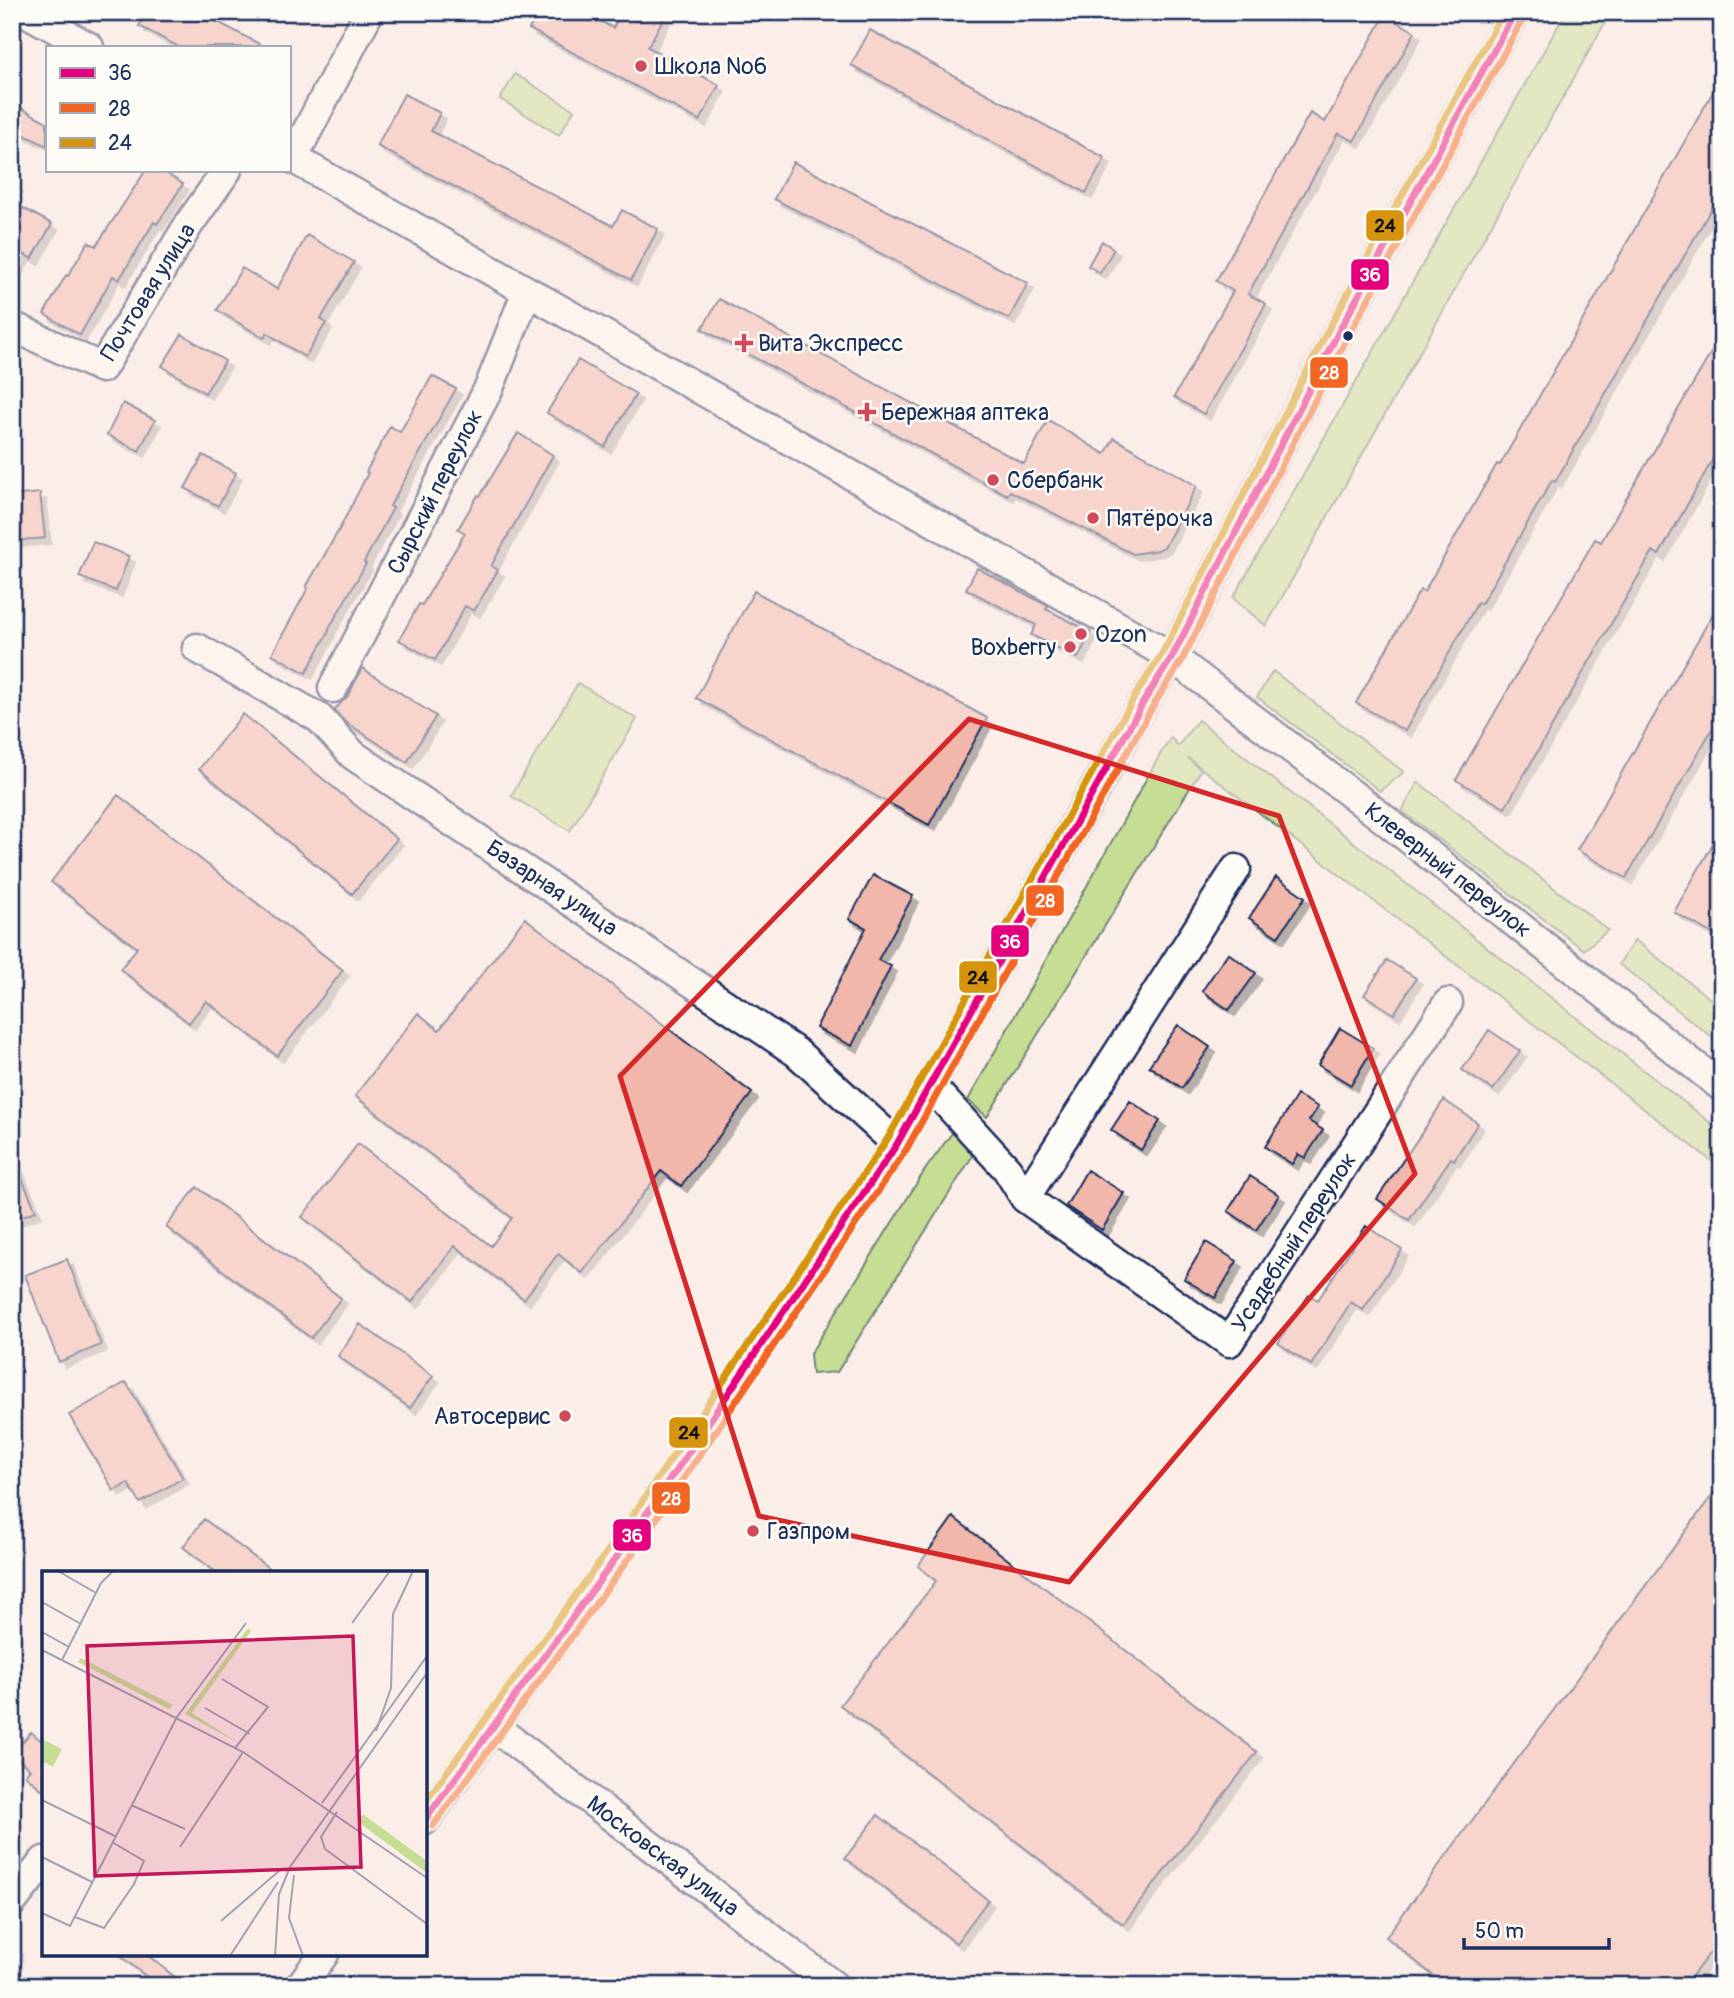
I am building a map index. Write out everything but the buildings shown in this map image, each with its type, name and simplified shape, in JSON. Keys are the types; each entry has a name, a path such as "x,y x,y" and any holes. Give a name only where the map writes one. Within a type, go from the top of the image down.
{"street":[{"path":"26,12 87,46"},
{"path":"291,157 369,12"},
{"path":"427,1818 629,1540 897,1143 1137,713 1172,657 1338,332 1515,12"},
{"name":"Клеверный переулок","path":"291,157 1172,657 1379,815 1722,1087"},
{"name":"Почтовая улица","path":"12,326 102,368 189,224 226,172"},
{"name":"Сырский переулок","path":"333,688 489,388 527,291"},
{"name":"Базарная улица","path":"197,648 319,718 353,755 796,1052 897,1143"},
{"path":"1026,1198 1236,869"},
{"name":"Усадебный переулок","path":"930,1085 1007,1169 1026,1198 1229,1342 1448,1003"},
{"name":"Московская улица","path":"493,1726 834,1986"},
{"path":"12,1902 42,1864"},
{"path":"300,1986 322,1956"}],"highlighted area":[{"path":"969,719 1279,816 1415,1174 1069,1582 759,1516 620,1076"}],"green space":[{"path":"1566,12 1611,12 1266,626 1233,598"},
{"path":"515,74 574,110 559,135 500,99"},
{"path":"1273,671 1404,772 1380,791 1257,697"},
{"path":"578,683 637,719 570,831 511,796"},
{"path":"1198,720 1722,1132 1722,1169 1188,758 1201,770 987,1117 968,1100 1158,758 1171,737 1178,746"},
{"path":"1418,782 1608,930 1584,950 1402,811"},
{"path":"1635,940 1722,1008 1722,1045 1619,964"},
{"path":"952,1133 966,1140 972,1157 837,1372 812,1374 810,1354 925,1170"}],"transit line":[{"name":"24","path":"427,1799 620,1534 888,1138 1135,696 1163,652 1329,328 1503,12"},
{"name":"36","path":"427,1817 629,1540 897,1144 1144,701 1172,657 1338,333 1515,12"},
{"name":"28","path":"433,1826 638,1546 906,1150 1153,706 1181,662 1347,338 1524,17"}],"place":[{"name":"Школа №6","path":"641,66"},
{"name":"Вита Экспресс","path":"744,343"},
{"name":"Бережная аптека","path":"867,412"},
{"name":"Сбербанк","path":"993,480"},
{"name":"Пятёрочка","path":"1093,518"},
{"name":"Ozon","path":"1081,634"},
{"name":"Boxberry","path":"1070,647"},
{"name":"Автосервис","path":"565,1416"},
{"name":"Газпром","path":"753,1531"}]}
